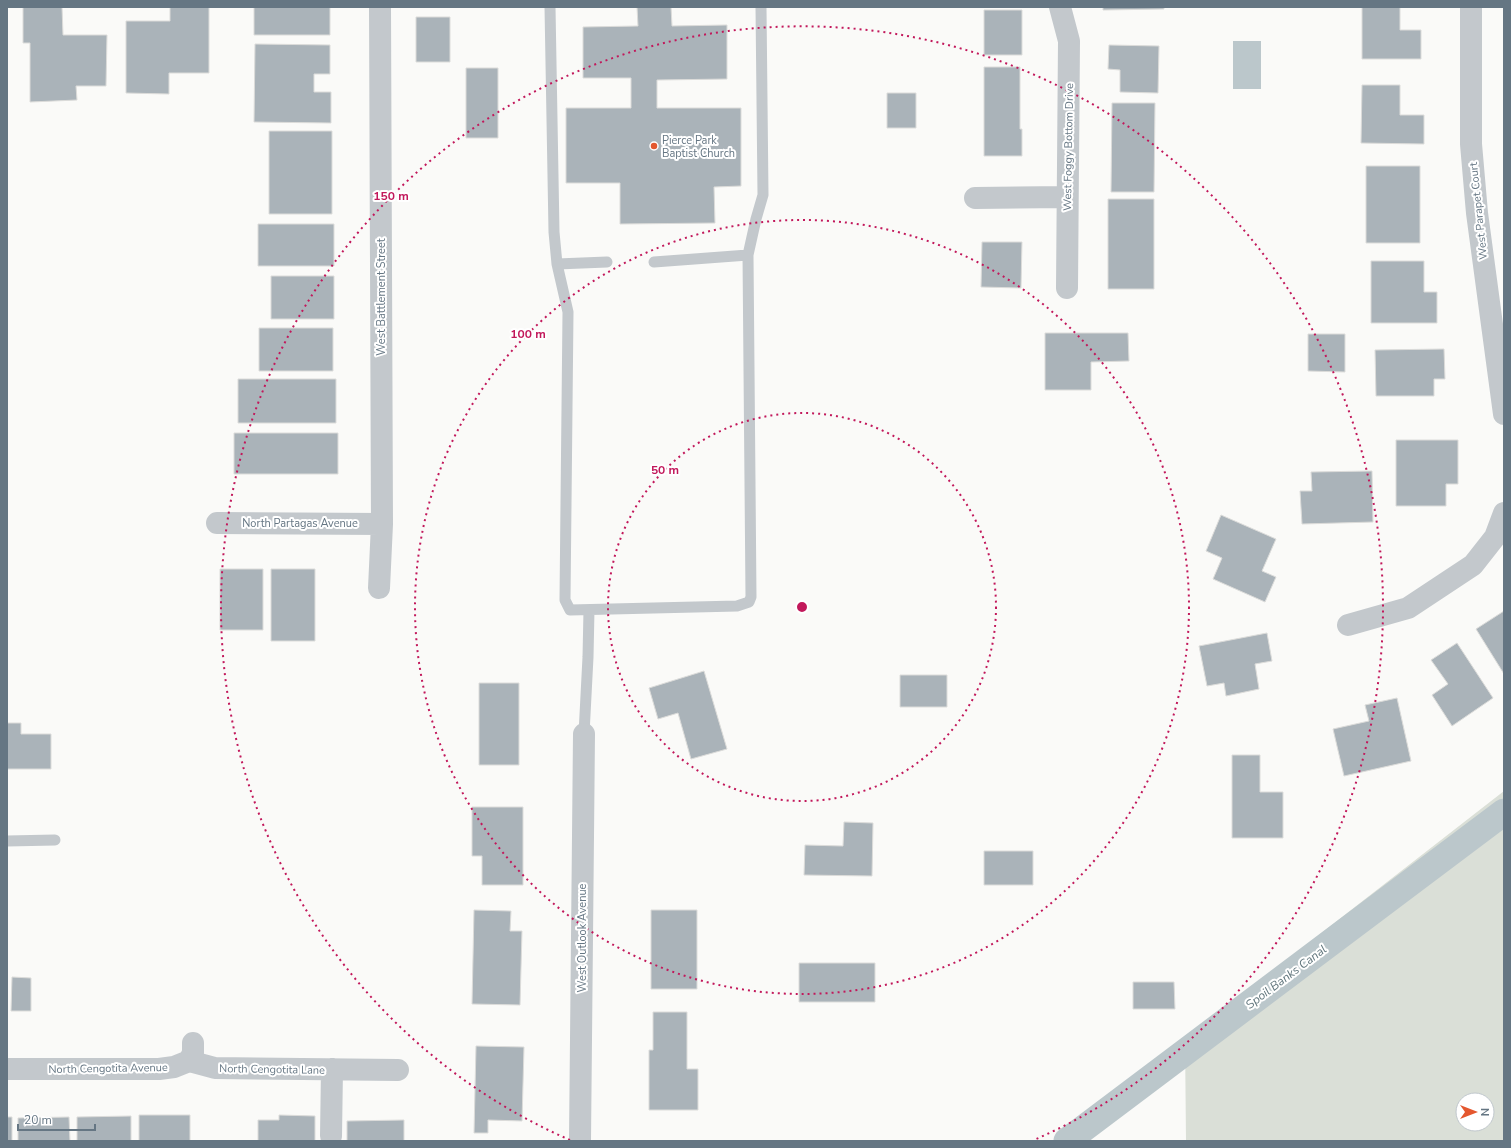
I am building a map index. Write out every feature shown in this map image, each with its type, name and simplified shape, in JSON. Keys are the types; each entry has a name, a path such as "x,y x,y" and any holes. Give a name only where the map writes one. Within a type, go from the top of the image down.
{"street":[{"name":"West Battlement Street","path":"379,588 382,524 380,7"},
{"name":"West Foggy Bottom Drive","path":"1060,7 1069,41 1067,288"},
{"name":"West Parapet Court","path":"1471,7 1472,144 1477,213 1504,414"},
{"path":"975,198 1067,196"},
{"path":"1348,625 1408,608 1473,565 1495,537 1504,513"},
{"name":"North Partagas Avenue","path":"217,523 382,524"},
{"name":"West Outlook Avenue","path":"580,1141 584,734"},
{"name":"North Cengotita Avenue","path":"7,1069 159,1069 174,1067 191,1052"},
{"name":"North Cengotita Lane","path":"191,1052 215,1068 398,1070"},
{"name":"North Cengotita Lane","path":"331,1136 332,1069"}],"lane":[{"path":"550,7 554,232 557,264 568,312 565,600 570,610 737,606 749,602 751,597 748,255 763,195 761,7"},
{"path":"654,262 748,255"},
{"path":"557,264 607,262"},
{"path":"584,734 589,610"},
{"path":"7,841 55,840"}],"shaded area":[{"path":"1233,41 1261,41 1261,89 1233,89"},
{"path":"1504,791 1504,1141 1186,1141 1185,1039"}],"building":[{"path":"23,7 62,7 63,35 107,35 106,86 76,86 77,100 30,102 30,43 23,43"},
{"path":"170,7 209,7 209,73 169,73 169,94 126,93 126,21 170,21"},
{"path":"254,7 330,7 330,35 254,35"},
{"name":"Pierce Park Baptist Church","path":"637,7 671,7 672,26 727,25 727,79 657,80 657,108 741,108 741,186 714,187 715,223 620,224 620,183 566,183 566,108 631,108 631,78 583,78 583,27 638,26"},
{"path":"1103,7 1164,7 1164,9 1103,10"},
{"path":"1362,7 1400,7 1400,30 1421,30 1421,59 1362,59"},
{"path":"984,10 1022,10 1022,55 984,55"},
{"path":"416,17 450,17 450,62 416,62"},
{"path":"255,44 330,45 330,74 314,74 314,92 331,92 331,123 254,122"},
{"path":"1109,45 1159,46 1158,93 1120,92 1120,70 1108,69"},
{"path":"984,67 1020,67 1020,129 1022,129 1022,156 984,156"},
{"path":"466,68 498,68 498,138 466,138"},
{"path":"1362,85 1400,85 1400,115 1424,115 1424,144 1361,143"},
{"path":"887,93 916,93 916,128 887,128"},
{"path":"1112,103 1155,103 1154,192 1111,192"},
{"path":"269,131 332,131 332,214 269,214"},
{"path":"1366,166 1420,166 1420,243 1366,243"},
{"path":"1108,199 1154,199 1154,289 1108,289"},
{"path":"258,224 334,224 334,266 258,266"},
{"path":"982,242 1022,242 1021,288 981,287"},
{"path":"1371,261 1424,261 1424,292 1437,292 1437,323 1371,323"},
{"path":"271,276 334,276 334,319 271,319"},
{"path":"259,328 333,328 333,371 259,371"},
{"path":"1045,333 1128,333 1129,361 1091,362 1091,390 1045,390"},
{"path":"1308,334 1345,334 1345,372 1308,371"},
{"path":"1444,349 1445,379 1434,379 1434,396 1376,396 1375,350"},
{"path":"238,379 336,379 336,423 238,423"},
{"path":"234,433 338,433 338,474 234,474"},
{"path":"1396,440 1458,440 1458,484 1446,484 1446,506 1396,506"},
{"path":"1372,471 1373,522 1302,524 1300,491 1312,491 1311,472"},
{"path":"1221,515 1276,539 1262,571 1276,577 1265,602 1213,579 1222,558 1206,551"},
{"path":"220,569 263,569 263,630 220,630"},
{"path":"271,569 315,569 315,641 271,641"},
{"path":"1504,611 1504,674 1476,629"},
{"path":"1267,633 1272,661 1255,664 1259,689 1226,696 1224,683 1207,686 1199,646"},
{"path":"1457,643 1493,698 1452,726 1432,695 1448,684 1431,660"},
{"path":"704,671 727,749 691,759 678,713 658,719 649,688"},
{"path":"900,675 947,675 947,707 900,707"},
{"path":"479,683 519,683 519,765 479,765"},
{"path":"1397,698 1411,761 1344,776 1333,729 1369,721 1365,705"},
{"path":"7,723 21,723 21,734 51,734 51,769 7,769"},
{"path":"1232,755 1260,755 1260,792 1283,792 1283,838 1232,838"},
{"path":"472,807 523,807 523,885 482,885 482,856 472,856"},
{"path":"844,822 873,823 872,876 804,875 805,845 843,846"},
{"path":"984,851 1033,851 1033,885 984,885"},
{"path":"474,910 511,911 510,931 522,931 520,1005 472,1004"},
{"path":"651,910 697,910 697,989 651,989"},
{"path":"799,963 875,963 875,1002 799,1002"},
{"path":"12,977 31,978 31,1011 11,1011"},
{"path":"1133,982 1174,982 1175,1009 1133,1009"},
{"path":"653,1012 687,1012 687,1069 698,1069 698,1110 649,1110 649,1050 653,1050"},
{"path":"476,1046 524,1047 522,1121 488,1120 488,1133 474,1133"},
{"path":"139,1115 190,1115 190,1141 139,1141"},
{"path":"279,1115 315,1116 315,1141 258,1141 258,1120 279,1120"},
{"path":"131,1116 131,1141 77,1141 77,1117"},
{"path":"7,1117 12,1117 12,1141 7,1141"},
{"path":"69,1117 70,1141 18,1141 18,1118"},
{"path":"404,1120 404,1141 347,1141 347,1121"}],"waterway":[{"name":"Spoil Banks Canal","path":"1067,1141 1504,812"}],"place":[{"name":"Pierce Park Baptist Church","path":"654,146"}]}
